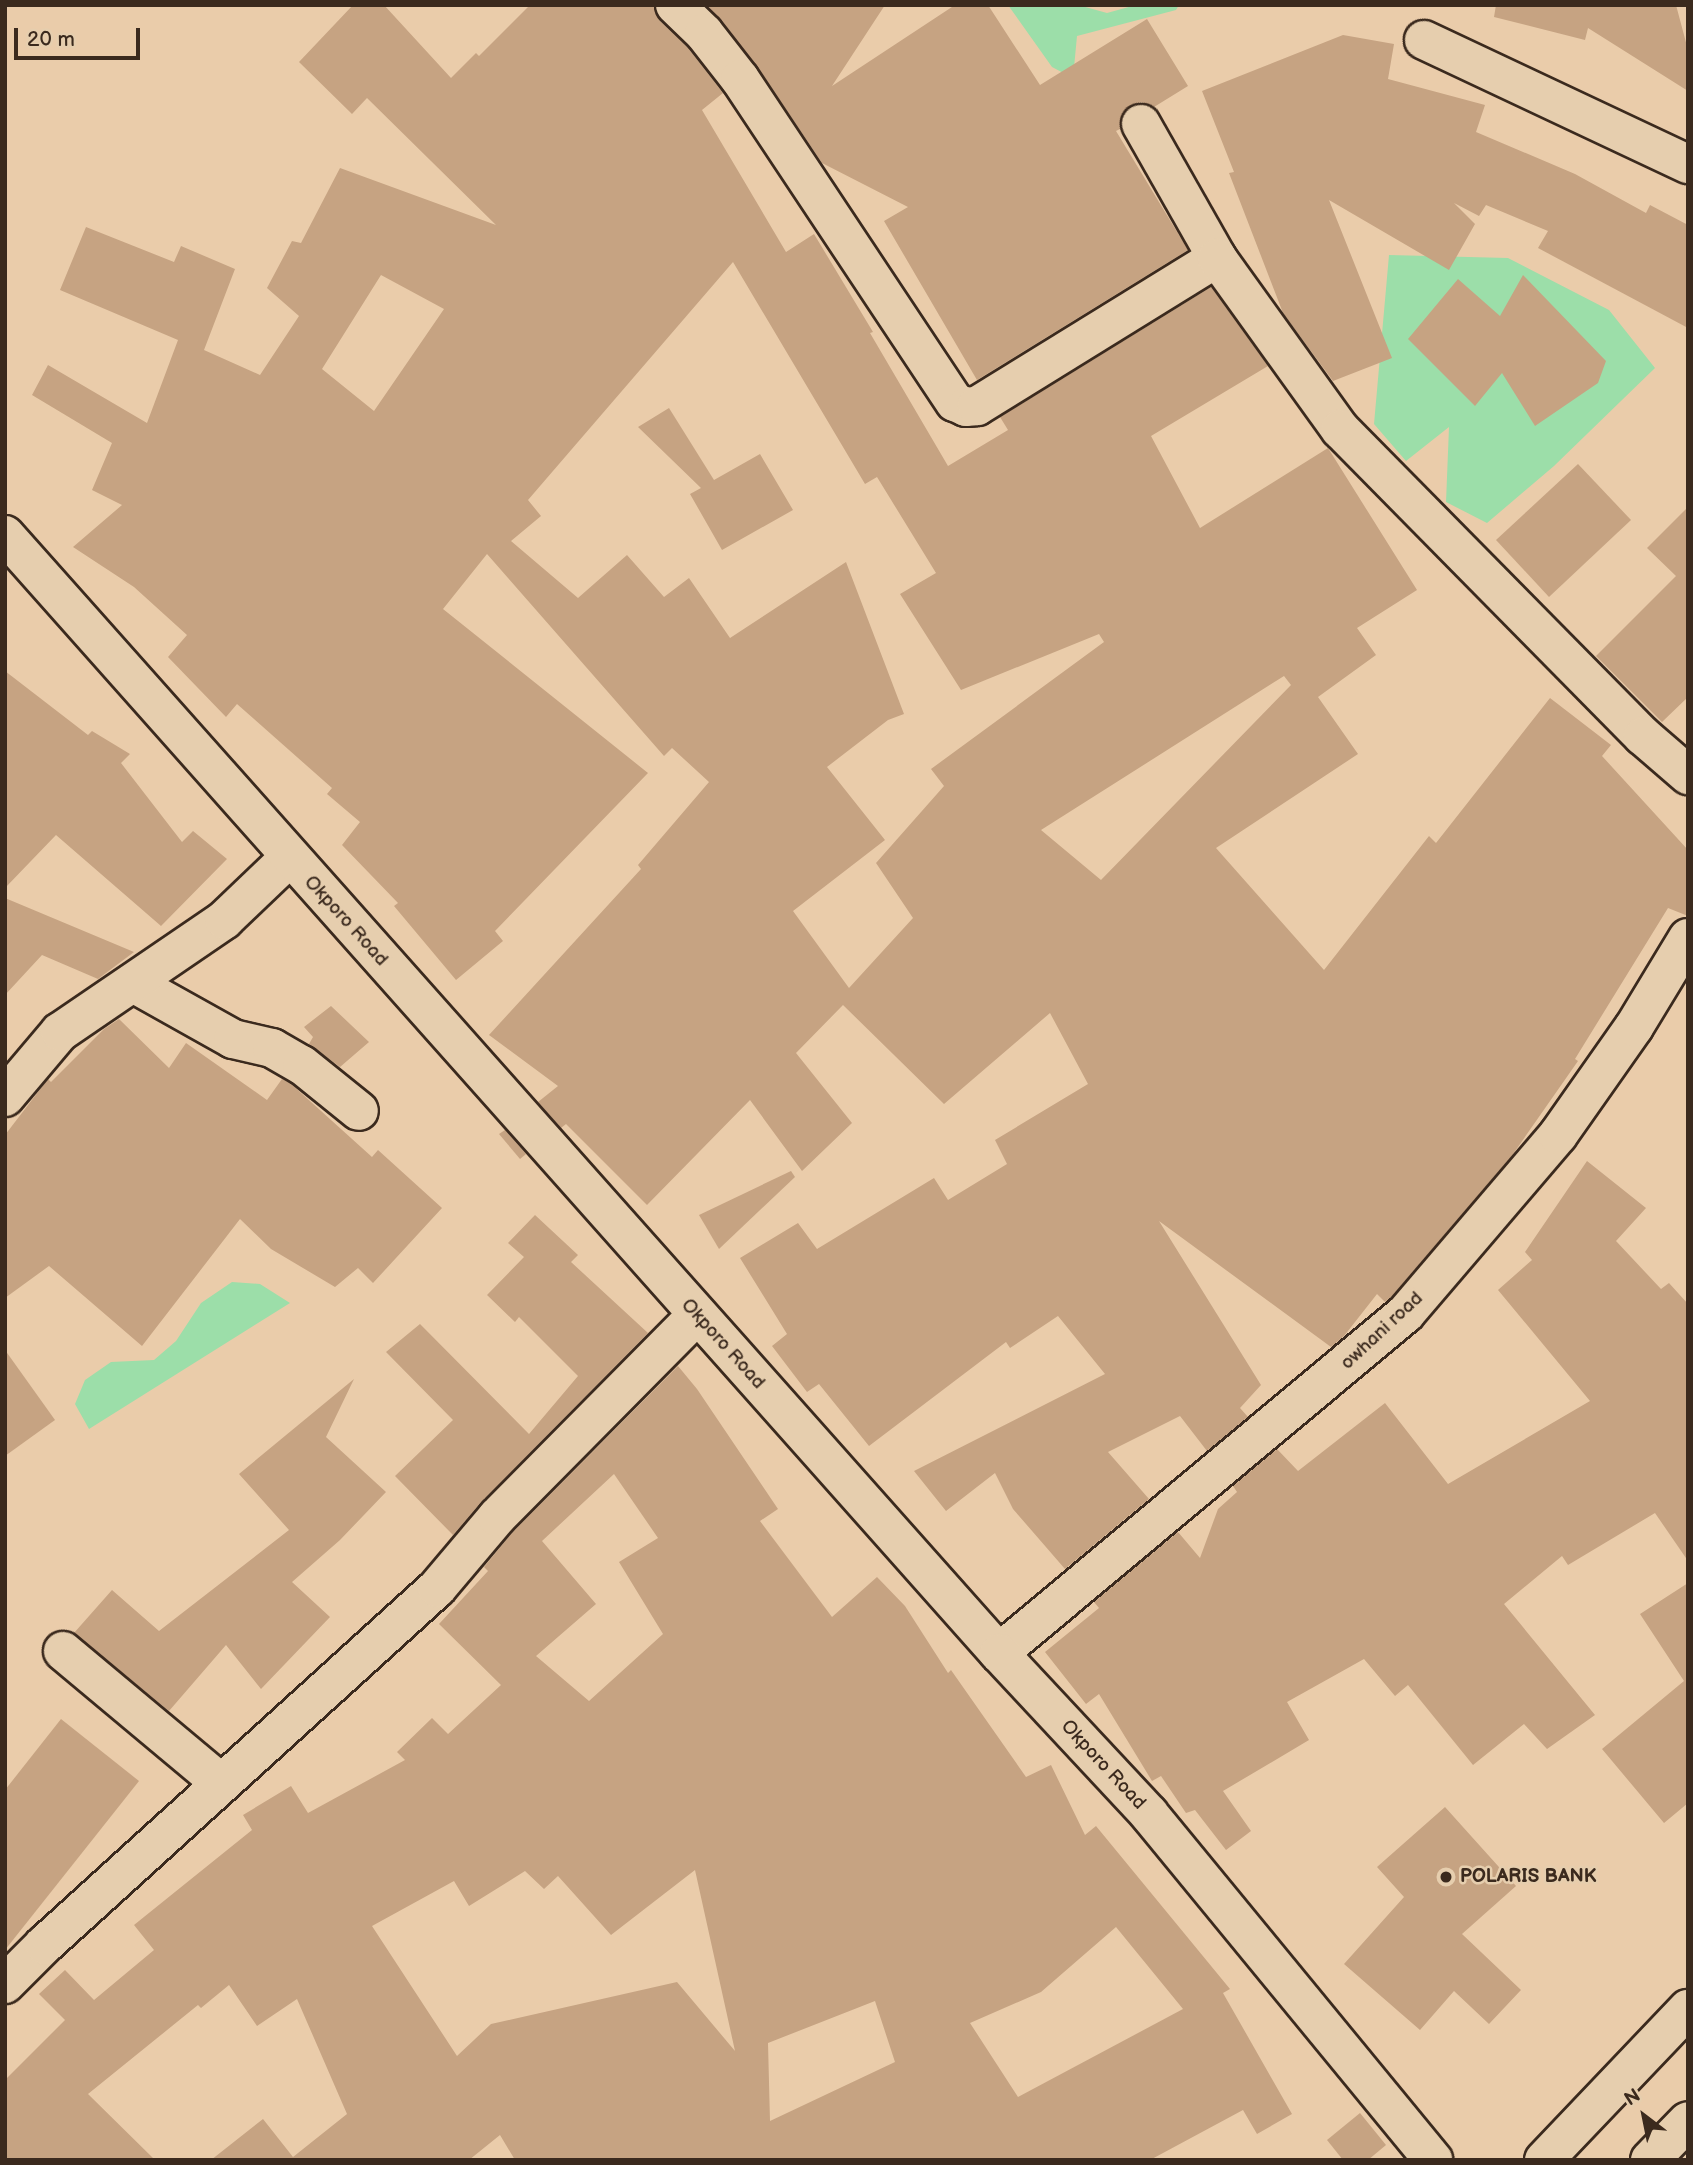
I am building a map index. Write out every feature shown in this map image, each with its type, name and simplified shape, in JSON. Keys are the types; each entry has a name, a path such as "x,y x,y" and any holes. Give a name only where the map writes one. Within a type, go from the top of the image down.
{"street":[{"path":"675,5 704,33 740,79 955,402 966,407 977,406 1217,258"},
{"path":"1424,40 1688,164"},
{"path":"1140,124 1217,258 1340,429 1643,736 1688,775"},
{"name":"Okporo Road","path":"5,535 999,1653 1149,1814 1433,2160"},
{"path":"5,1097 61,1032 224,920 290,857"},
{"name":"owhani road","path":"999,1653 1406,1313 1558,1135 1634,1027 1688,938"},
{"path":"134,983 233,1039 272,1048 292,1059 359,1111"},
{"path":"5,1984 44,1945 437,1588 497,1517 697,1315"},
{"path":"63,1650 221,1783"},
{"path":"1544,2160 1688,2009"},
{"path":"1650,2160 1688,2120"}],"green space":[{"path":"1008,5 1078,5 1107,13 1136,5 1179,5 1176,10 1077,36 1073,78 1052,67"},
{"path":"1389,255 1508,258 1609,310 1655,368 1554,466 1487,523 1446,502 1449,427 1406,461 1374,424"},
{"path":"232,1282 260,1284 290,1303 89,1429 75,1404 85,1380 111,1362 154,1360 176,1341 201,1303"}],"building":[{"path":"353,5 384,5 451,78 476,53 479,56 530,5 654,5 660,21 688,48 723,93 702,110 786,252 814,234 948,466 1008,430 1000,417 1211,287 1268,366 1151,436 1200,528 1328,448 1417,590 1357,628 1376,655 1318,697 1358,754 1216,848 1324,970 1429,836 1436,843 1550,698 1611,745 1602,756 1688,850 1688,916 1668,908 1575,1059 1578,1061 1511,1157 1391,1297 1385,1302 1377,1294 1344,1336 1331,1347 1159,1221 1261,1385 1240,1408 1248,1417 1207,1451 1180,1416 1108,1452 1149,1499 1065,1569 1013,1509 995,1473 946,1511 914,1471 1105,1374 1058,1316 1010,1348 1006,1342 869,1446 819,1384 807,1392 772,1346 787,1334 740,1258 798,1223 817,1249 934,1178 948,1200 1007,1164 995,1140 1088,1084 1050,1013 944,1104 843,1005 796,1053 852,1123 802,1171 750,1100 647,1205 566,1124 561,1128 538,1102 558,1086 489,1035 641,869 638,865 709,782 672,748 664,756 487,554 443,609 648,773 495,931 503,941 456,980 394,906 398,903 342,845 360,822 327,794 332,788 237,704 226,717 168,657 187,635 134,587 73,547 122,505 92,490 112,443 32,395 48,365 147,423 178,340 60,290 86,227 174,262 181,246 235,269 204,350 260,375 299,316 267,288 292,241 301,243 340,168 496,225 367,98 352,114 299,62","holes":["733,262 865,484 877,477 936,573 900,594 961,690 1099,634 1104,642 931,769 944,786 876,863 913,918 849,988 793,911 885,840 827,767 888,720 904,714 846,562 730,638 689,578 664,597 627,555 578,598 511,541 541,516 528,500","381,275 444,309 374,411 322,369","1284,676 1291,685 1101,880 1041,830"]},
{"path":"707,5 885,5 832,86 955,5 988,5 1040,85 1147,19 1188,86 1154,107 1142,102 1130,105 1122,114 1120,129 1116,131 1188,250 977,380 884,221 908,207 822,163 757,66"},
{"path":"1496,5 1676,5 1688,50 1688,91 1588,28 1585,40 1494,17"},
{"path":"1343,35 1394,44 1388,79 1485,105 1476,132 1575,174 1646,213 1650,205 1688,225 1688,328 1538,248 1548,231 1486,205 1479,216 1454,203 1475,224 1449,270 1329,200 1392,358 1333,381 1283,313 1229,173 1234,172 1202,91"},
{"path":"1523,275 1606,361 1598,383 1535,426 1502,373 1475,406 1408,339 1458,279 1500,316"},
{"path":"669,408 714,480 760,454 793,510 722,550 690,494 701,488 638,427"},
{"path":"1578,464 1631,520 1549,597 1496,540"},
{"path":"1688,507 1688,697 1662,722 1596,656 1676,576 1647,548"},
{"path":"5,671 88,735 92,731 130,754 121,763 182,842 193,831 227,859 161,926 56,835 5,888"},
{"path":"5,898 134,952 98,979 42,955 5,995"},
{"path":"331,1006 369,1042 340,1067 309,1044 313,1037 304,1027"},
{"path":"119,1019 169,1068 186,1043 267,1100 282,1079 290,1083 372,1157 378,1150 442,1208 373,1283 358,1268 335,1287 271,1249 240,1219 142,1346 49,1266 5,1298 5,1135 48,1079 51,1082 104,1029"},
{"path":"505,1130 526,1154 520,1159 499,1134"},
{"path":"1587,1161 1646,1208 1616,1241 1661,1289 1669,1283 1688,1304 1688,1561 1655,1513 1568,1565 1562,1556 1504,1604 1595,1715 1547,1749 1524,1724 1473,1765 1408,1685 1395,1696 1364,1659 1287,1702 1309,1740 1223,1791 1251,1831 1226,1850 1195,1810 1186,1813 1161,1776 1152,1781 1099,1694 1086,1704 1045,1652 1099,1608 1094,1602 1178,1532 1200,1558 1218,1509 1237,1492 1233,1486 1277,1449 1298,1471 1385,1403 1448,1484 1590,1401 1498,1290 1532,1260 1525,1252"},
{"path":"791,1171 795,1177 719,1249 699,1215"},
{"path":"535,1215 578,1255 571,1262 648,1333 481,1502 453,1535 395,1476 453,1420 386,1352 420,1324 529,1434 578,1376 519,1317 515,1322 487,1295 524,1257 508,1243"},
{"path":"5,1350 55,1420 5,1456"},
{"path":"678,1366 697,1389 778,1509 760,1521 832,1617 877,1577 905,1606 948,1673 951,1670 1026,1777 1051,1765 1085,1835 1096,1826 1230,1989 1223,1993 1292,2114 1257,2134 1243,2110 1150,2160 515,2160 500,2135 469,2160 211,2160 263,2119 293,2157 347,2114 297,1999 257,2026 229,1985 201,2008 198,2005 88,2094 155,2160 5,2160 5,2080 65,2020 39,1994 65,1970 94,2000 154,1950 134,1925 252,1830 243,1815 291,1786 308,1813 405,1760 397,1752 432,1718 448,1734 501,1685 439,1624 488,1571 484,1567 513,1532","holes":["614,1474 658,1538 619,1562 663,1634 589,1701 536,1656 596,1604 542,1541","695,1870 735,2051 677,1982 491,2024 457,2056 372,1926 454,1881 469,1906 525,1871 544,1889 558,1876 611,1935","1116,1927 1183,2009 1018,2097 970,2023 1041,1992","875,2001 895,2062 770,2121 768,2043"]},
{"path":"354,1379 326,1437 386,1492 340,1540 292,1582 330,1617 261,1689 226,1645 169,1711 74,1633 112,1590 159,1631 289,1530 239,1474"},
{"path":"1688,1583 1688,1803 1664,1823 1602,1749 1684,1681 1640,1614"},
{"path":"61,1719 139,1781 5,1950 5,1790"},
{"path":"1445,1807 1516,1886 1462,1934 1521,1990 1489,2024 1454,1991 1420,2030 1344,1964 1404,1897 1377,1867"},
{"path":"1360,2113 1386,2145 1368,2160 1343,2160 1327,2140"}],"place":[{"name":"POLARIS BANK","path":"1446,1877"}]}
